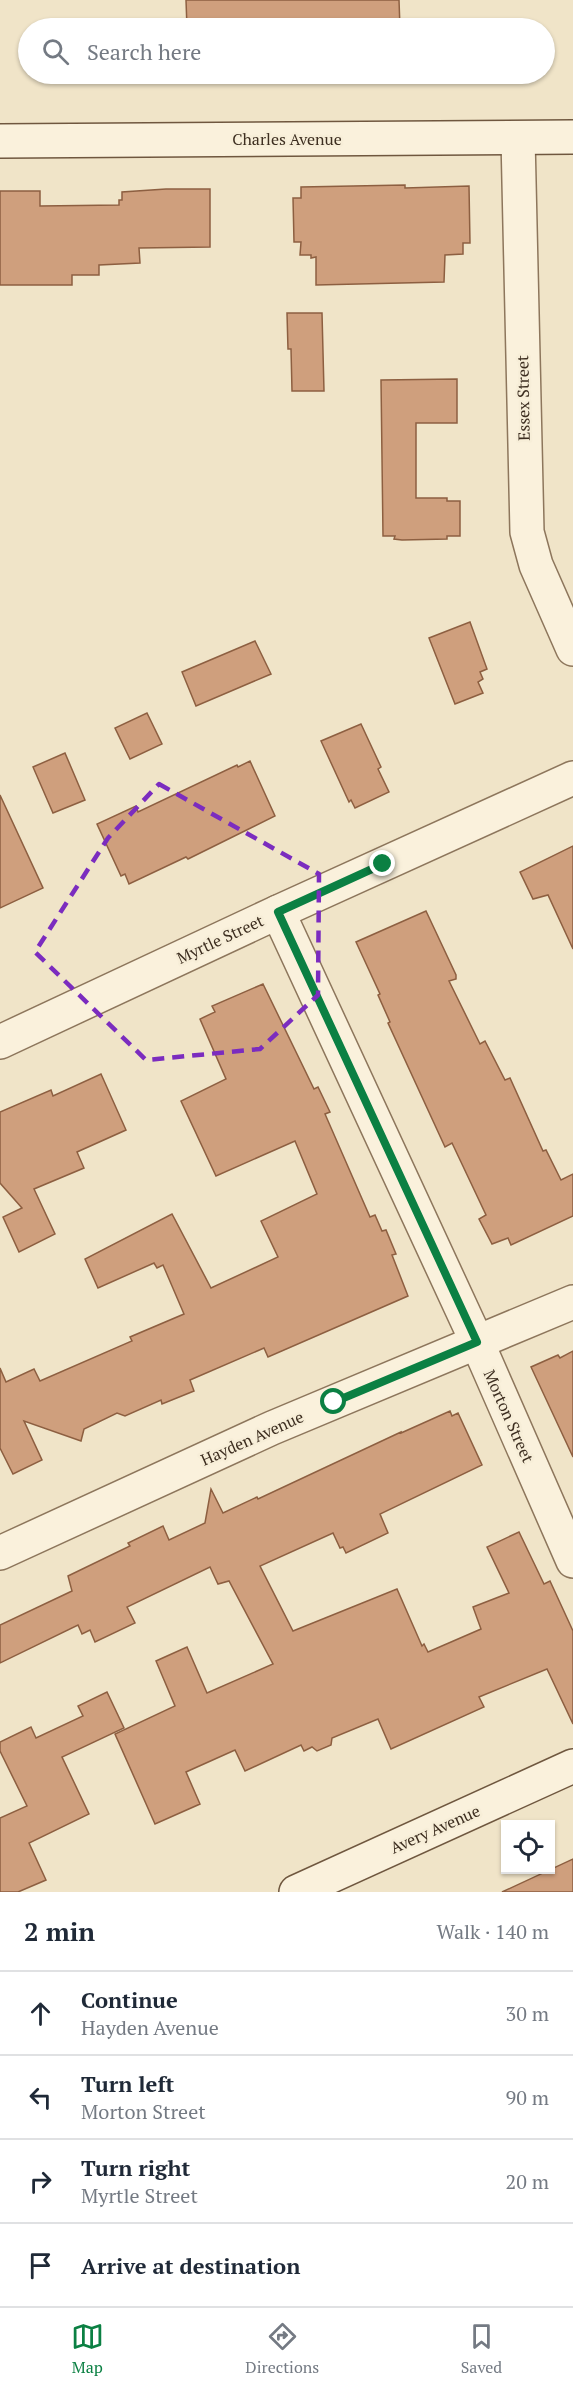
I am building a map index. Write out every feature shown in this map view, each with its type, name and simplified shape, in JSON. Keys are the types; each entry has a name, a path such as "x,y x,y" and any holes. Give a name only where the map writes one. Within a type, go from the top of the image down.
{"street":[{"name":"Charles Avenue","path":"0,141 573,137"},
{"name":"Essex Street","path":"518,138 527,532 536,566 573,649"},
{"name":"Myrtle Street","path":"0,1042 573,778"},
{"name":"Morton Street","path":"278,912 477,1342 573,1561"},
{"name":"Hayden Avenue","path":"0,1553 272,1428 573,1302"},
{"name":"Avery Avenue","path":"296,1892 573,1766"}],"highlighted area":[{"path":"159,784 319,874 318,995 260,1049 146,1060 35,952 108,838"}],"building":[{"path":"186,0 399,0 400,18 187,18"},
{"path":"405,185 405,188 469,186 470,243 463,243 463,254 445,255 444,282 316,285 316,257 300,255 301,242 294,242 293,198 301,198 301,187"},
{"path":"210,189 210,247 139,248 140,263 99,265 99,275 72,275 72,285 0,285 0,191 40,191 40,206 119,205 122,192"},
{"path":"287,313 322,313 324,391 292,391"},
{"path":"457,379 457,423 416,423 416,498 447,498 447,501 460,501 460,536 447,536 447,539 402,540 394,539 395,536 383,536 381,380"},
{"path":"470,622 487,669 480,672 483,679 478,682 483,693 455,704 429,638"},
{"path":"255,641 271,674 196,706 182,672"},
{"path":"147,713 162,744 130,759 115,728"},
{"path":"361,724 381,767 378,769 389,792 355,808 351,800 349,802 321,741"},
{"path":"65,753 85,800 53,813 33,767"},
{"path":"250,761 275,816 188,859 186,857 129,884 125,874 121,876 97,824 136,806 138,812"},
{"path":"0,795 43,888 0,908"},
{"path":"573,846 573,949 548,895 533,899 520,872"},
{"path":"426,911 456,975 456,979 449,981 480,1044 485,1041 505,1080 510,1078 543,1151 546,1150 561,1180 573,1174 573,1216 511,1245 508,1238 492,1244 479,1219 486,1215 452,1143 445,1147 388,1023 390,1022 378,995 380,994 356,942"},
{"path":"263,984 314,1089 318,1087 330,1112 325,1114 370,1217 375,1215 382,1231 386,1230 396,1254 392,1255 408,1296 268,1357 264,1348 190,1380 194,1391 162,1404 161,1400 125,1416 117,1413 84,1429 81,1441 24,1421 42,1460 13,1474 0,1448 0,1368 6,1382 34,1369 40,1381 132,1341 130,1337 184,1314 163,1265 157,1268 154,1263 98,1288 85,1259 172,1214 211,1288 278,1257 261,1221 317,1194 295,1141 216,1176 181,1101 226,1079 200,1019 215,1012 212,1006"},
{"path":"101,1074 126,1130 77,1152 84,1168 34,1189 55,1234 19,1252 3,1217 22,1208 0,1183 0,1112 51,1090 53,1096"},
{"path":"573,1351 573,1457 531,1367 558,1355 560,1358"},
{"path":"450,1411 452,1416 458,1413 482,1465 380,1514 388,1533 346,1553 343,1547 340,1548 333,1533 260,1566 293,1631 397,1589 422,1646 424,1644 428,1652 481,1629 473,1607 509,1593 487,1547 519,1532 544,1584 550,1581 573,1631 573,1724 547,1669 479,1697 484,1707 391,1749 378,1719 332,1738 331,1745 317,1751 312,1747 304,1751 301,1745 245,1771 235,1750 186,1772 200,1804 155,1824 115,1734 175,1706 156,1661 187,1647 207,1693 273,1664 229,1581 218,1584 210,1567 127,1607 135,1623 95,1642 90,1630 82,1634 78,1625 0,1663 0,1625 72,1591 68,1576 130,1546 128,1543 163,1526 169,1540 205,1523 211,1489 223,1513"},
{"path":"107,1692 124,1728 62,1757 89,1814 29,1843 46,1880 18,1892 0,1892 0,1818 27,1806 0,1751 0,1742 31,1727 36,1738 83,1716 78,1706"},
{"path":"573,1859 573,1892 502,1892 541,1874 555,1874 555,1867"}],"route":[{"path":"334,1402 477,1342 278,912 383,864"}]}
